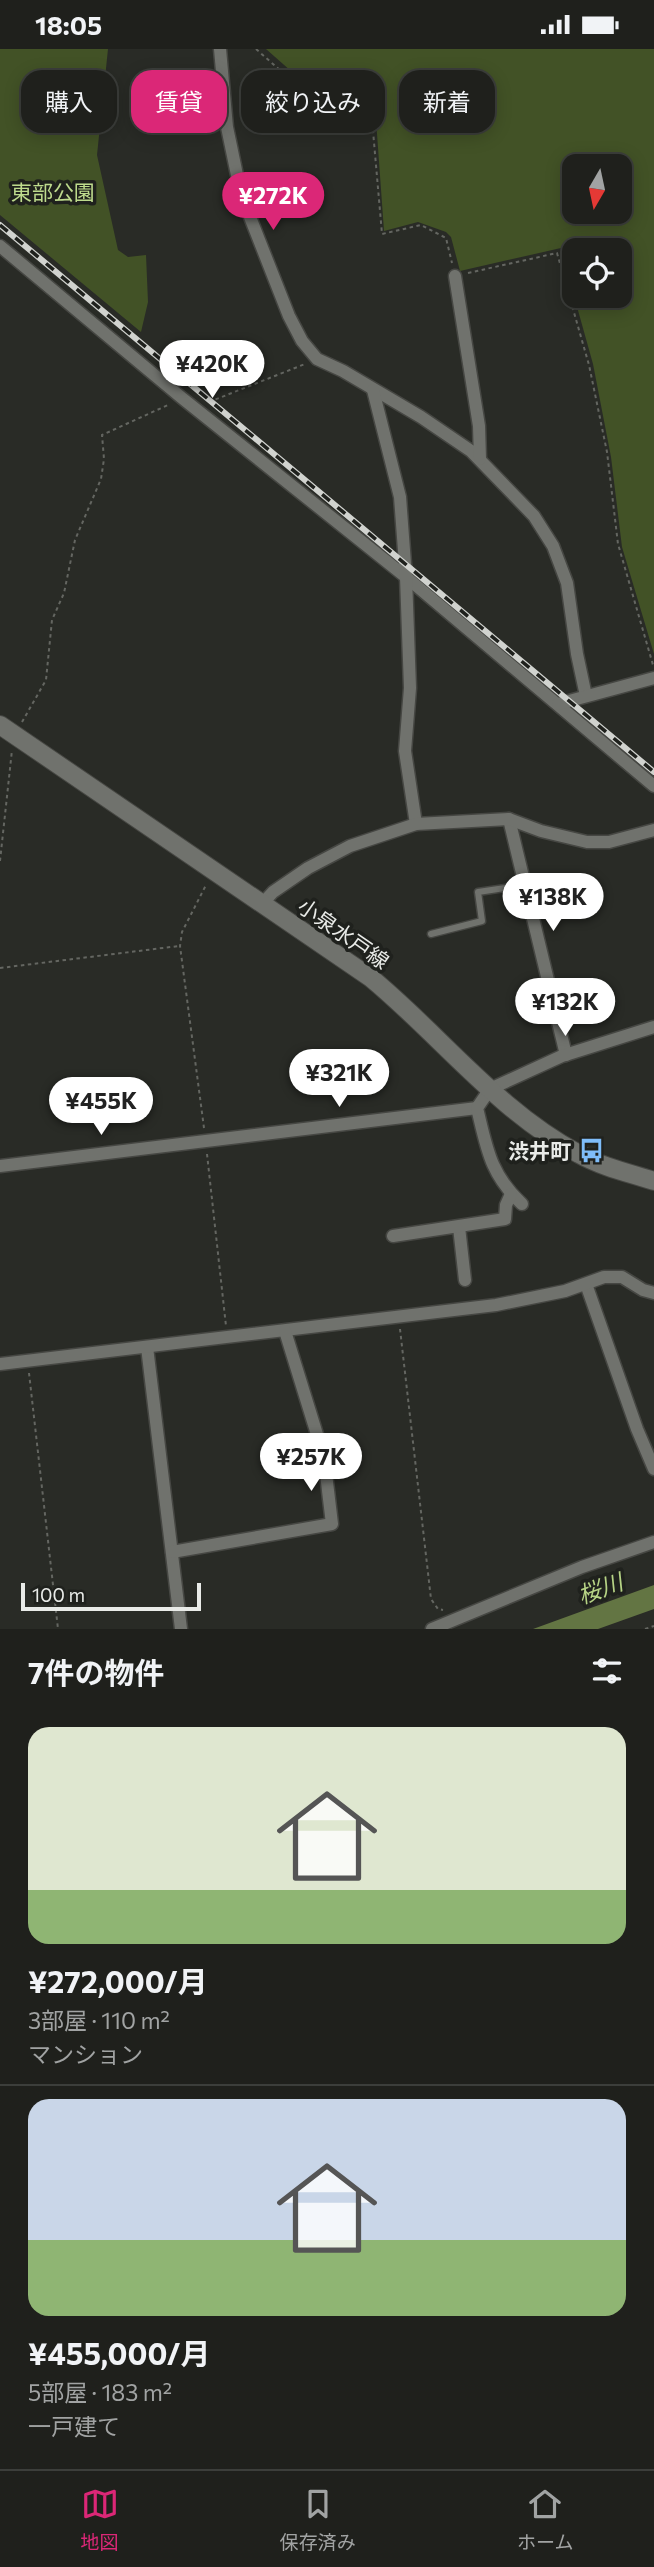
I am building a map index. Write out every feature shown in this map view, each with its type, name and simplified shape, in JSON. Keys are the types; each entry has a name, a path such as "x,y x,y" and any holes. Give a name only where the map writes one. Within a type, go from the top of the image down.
{"main road":[{"name":"小泉水戸線","path":"7,730 371,978 401,1003 516,1113 567,1148 597,1162 654,1181"}],"street":[{"path":"220,49 227,127 250,217 289,316 302,341 317,359 343,370 421,417 480,459 534,516 553,546 566,583 586,696"},
{"path":"0,246 182,398 406,577 654,786"},
{"path":"455,276 479,426 480,459"},
{"path":"373,390 400,497 410,688 405,751 416,824"},
{"path":"558,704 654,678"},
{"path":"509,819 566,1055"},
{"path":"262,904 273,892 350,846 416,824 509,819 541,831 587,842 608,842 654,830"},
{"path":"0,1165 477,1108 490,1089 566,1055 654,1027"},
{"path":"477,1108 494,1169 511,1194 522,1204"},
{"path":"393,1236 505,1219 506,1205 511,1194"},
{"path":"459,1227 465,1280"},
{"path":"0,1364 496,1305 565,1291 604,1277 622,1277 643,1290 654,1293"},
{"path":"586,1284 637,1429 654,1469"},
{"path":"173,1552 332,1524 324,1457 308,1413 285,1331"},
{"path":"147,1347 181,1629"},
{"path":"432,1629 582,1567 654,1542"}],"lane":[{"path":"431,934 482,921 478,892 525,885"}],"path":[{"path":"256,49 298,86 371,108 382,234 421,226 446,238 455,276 557,253 594,390 607,452 618,544 654,669"},
{"path":"195,408 317,359"},
{"path":"0,861 7,730 46,680 52,620 64,593 75,540 101,479 104,459 102,435 182,398"},
{"path":"0,968 180,946 181,932 213,871"},
{"path":"399,1318 431,1599 438,1609 446,1610"},
{"path":"28,1361 58,1629"},
{"path":"645,1629 654,1626"}],"green space":[{"name":"東部公園","path":"0,49 108,49 106,70 21,70 21,133 99,133 97,155 118,250 128,257 146,255 148,302 141,332 0,215"},
{"path":"266,49 654,49 654,654 622,547 611,457 593,364 577,308 632,308 632,238 562,238 562,252 561,248 460,271 451,237 446,232 418,222 384,231 377,133 385,133 385,70 290,70"}],"shaded area":[{"path":"654,1585 654,1609 598,1629 533,1629"}],"railway":[{"path":"0,225 654,772"}],"place":[{"name":"渋井町","path":"591,1150"}],"water label":[{"name":"桜川","path":"600,1588"}]}
